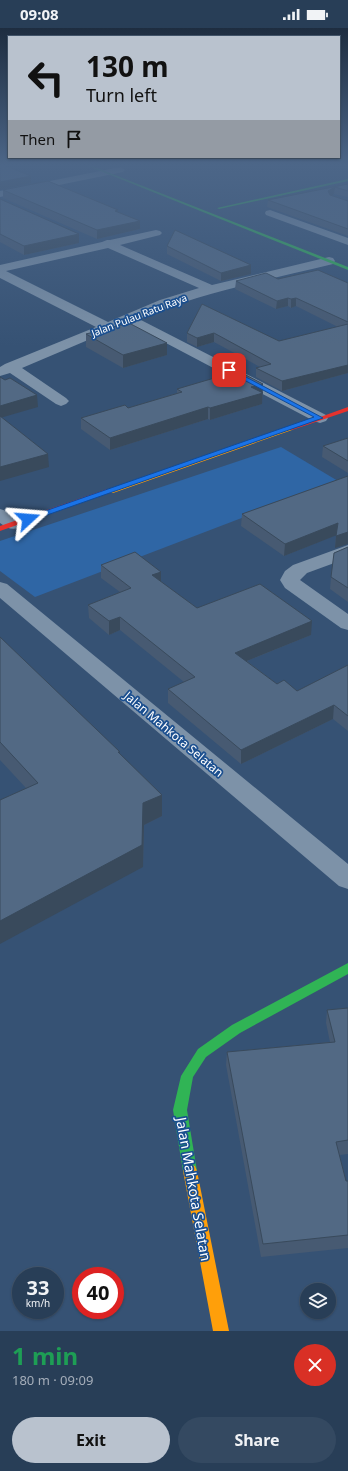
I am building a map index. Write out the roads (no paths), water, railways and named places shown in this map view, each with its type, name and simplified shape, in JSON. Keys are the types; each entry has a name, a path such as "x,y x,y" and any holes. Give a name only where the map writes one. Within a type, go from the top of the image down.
{"street":[{"path":"238,225 348,269"},
{"path":"261,225 304,241"},
{"path":"302,225 348,242"},
{"path":"0,269 102,244 156,233"},
{"path":"84,239 102,244 211,289"},
{"name":"Jalan Pulau Ratu Raya","path":"5,369 165,303 211,289 329,261"},
{"path":"0,273 107,327"},
{"path":"128,318 320,418"},
{"path":"5,369 61,401"},
{"path":"4,522 348,409"},
{"path":"348,551 300,569 292,575 290,580 292,584 348,624"},
{"name":"Jalan Mahkota Selatan","path":"0,588 348,879"},
{"name":"Jalan Mahkota Selatan","path":"221,1331 185,1148 180,1110 187,1076 202,1053 236,1029 348,968"}]}
